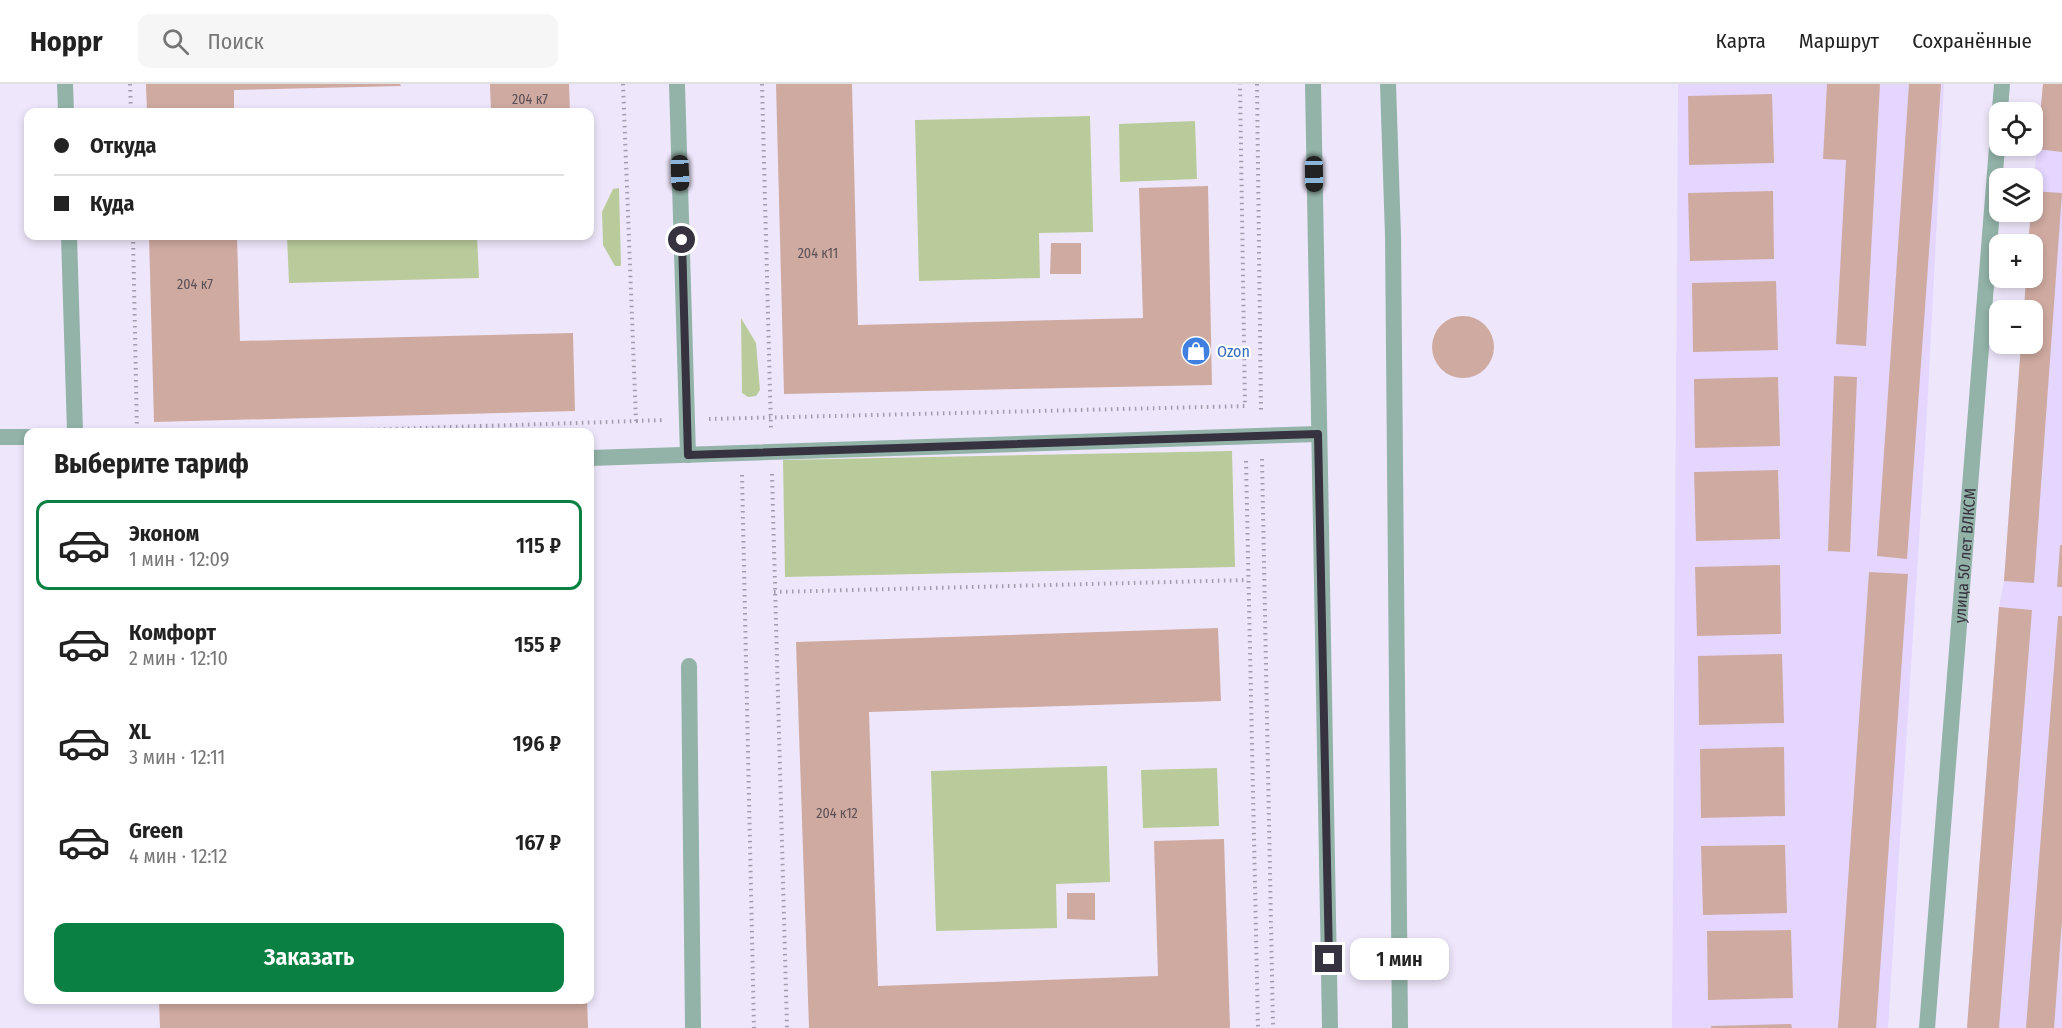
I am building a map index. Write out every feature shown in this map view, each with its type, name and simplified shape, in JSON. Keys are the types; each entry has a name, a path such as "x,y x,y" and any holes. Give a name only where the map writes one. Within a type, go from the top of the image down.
{"street":[{"path":"65,84 66,108"},
{"path":"677,84 688,455"},
{"path":"1313,84 1330,1028"},
{"path":"1388,84 1393,248 1400,1028"},
{"name":"улица 50 лет ВЛКСМ","path":"1927,1028 2002,84"},
{"path":"69,240 75,428"},
{"path":"594,458 1318,434"},
{"path":"0,437 24,437"},
{"path":"689,666 693,1028"}],"path":[{"path":"130,84 131,108"},
{"path":"623,84 636,421"},
{"path":"762,84 787,1028"},
{"path":"1240,84 1245,406 1253,435 1273,1028"},
{"path":"1257,84 1253,435 1248,580 1257,1028"},
{"path":"133,240 138,428"},
{"path":"422,428 687,419 1245,406"},
{"path":"741,453 754,1028"},
{"path":"774,592 1248,580"}],"shaded area":[{"path":"1678,84 1944,84 1926,431 1888,1028 1672,1028"},
{"path":"2043,84 2062,84 2062,1028 1967,1028 2020,354 2043,354 2043,300 2025,300 2025,288 2043,288 2043,234 2029,234 2030,222 2043,222 2043,168 2035,168 2036,156 2043,156"}],"green space":[{"path":"1090,116 1093,232 1039,233 1040,278 919,281 915,120"},
{"path":"1195,121 1197,179 1120,182 1119,124"},
{"path":"619,188 621,266 615,266 603,245 602,212 613,189"},
{"path":"287,240 477,240 479,278 289,283"},
{"path":"741,318 756,343 760,390 756,396 748,397 742,393"},
{"path":"1232,451 1235,567 785,577 783,460"},
{"path":"1107,766 1110,882 1056,884 1057,928 936,931 931,771"},
{"path":"1217,768 1219,826 1143,828 1141,770"}],"building":[{"path":"146,84 400,84 401,86 234,90 234,108 147,108"},
{"path":"490,84 569,84 570,108 491,108"},
{"path":"776,84 852,84 858,325 1143,318 1139,188 1208,186 1212,385 784,394"},
{"path":"1827,84 1880,84 1866,346 1836,344 1846,160 1823,159"},
{"path":"1909,84 1941,84 1907,559 1877,556"},
{"path":"2043,84 2062,84 2062,152 2043,150"},
{"path":"1772,94 1774,163 1689,165 1688,96"},
{"path":"1773,191 1774,259 1690,261 1688,193"},
{"path":"2043,192 2062,193 2034,583 2004,581 2020,354 2043,354 2043,300 2025,300 2025,288 2043,288 2043,234 2029,234 2030,222 2043,222"},
{"path":"149,240 237,240 240,341 573,333 575,411 154,422"},
{"path":"1051,243 1081,243 1081,274 1050,274"},
{"path":"1776,281 1778,350 1693,352 1692,283"},
{"path":"1463,316 1480,321 1485,325 1489,330 1494,347 1489,364 1485,369 1480,373 1463,378 1446,373 1441,369 1437,364 1432,347 1437,330 1441,325 1446,321"},
{"path":"1834,376 1857,377 1850,552 1828,551"},
{"path":"1778,377 1780,446 1695,448 1694,379"},
{"path":"1778,470 1780,539 1696,541 1694,472"},
{"path":"2060,545 2062,545 2062,587 2057,587"},
{"path":"1780,565 1781,634 1697,636 1695,567"},
{"path":"1869,572 1908,574 1876,1028 1838,1028"},
{"path":"1999,607 2032,610 1999,1028 1967,1028"},
{"path":"2058,616 2062,616 2062,920 2054,1028 2026,1028"},
{"path":"1218,628 1221,701 869,712 878,986 1158,976 1154,841 1224,839 1230,1028 809,1028 796,642"},
{"path":"1782,654 1784,723 1699,725 1698,656"},
{"path":"1784,747 1785,816 1701,818 1700,749"},
{"path":"1785,845 1787,913 1703,915 1701,846"},
{"path":"1067,893 1095,893 1095,920 1067,919"},
{"path":"1791,930 1793,998 1708,1000 1707,931"},
{"path":"159,1004 587,1004 588,1028 160,1028"},
{"path":"1791,1024 1792,1028 1711,1028 1711,1026"}],"place":[{"name":"Ozon","path":"1196,351"}],"route":[{"path":"682,240 688,455 1318,434 1329,959"}]}
